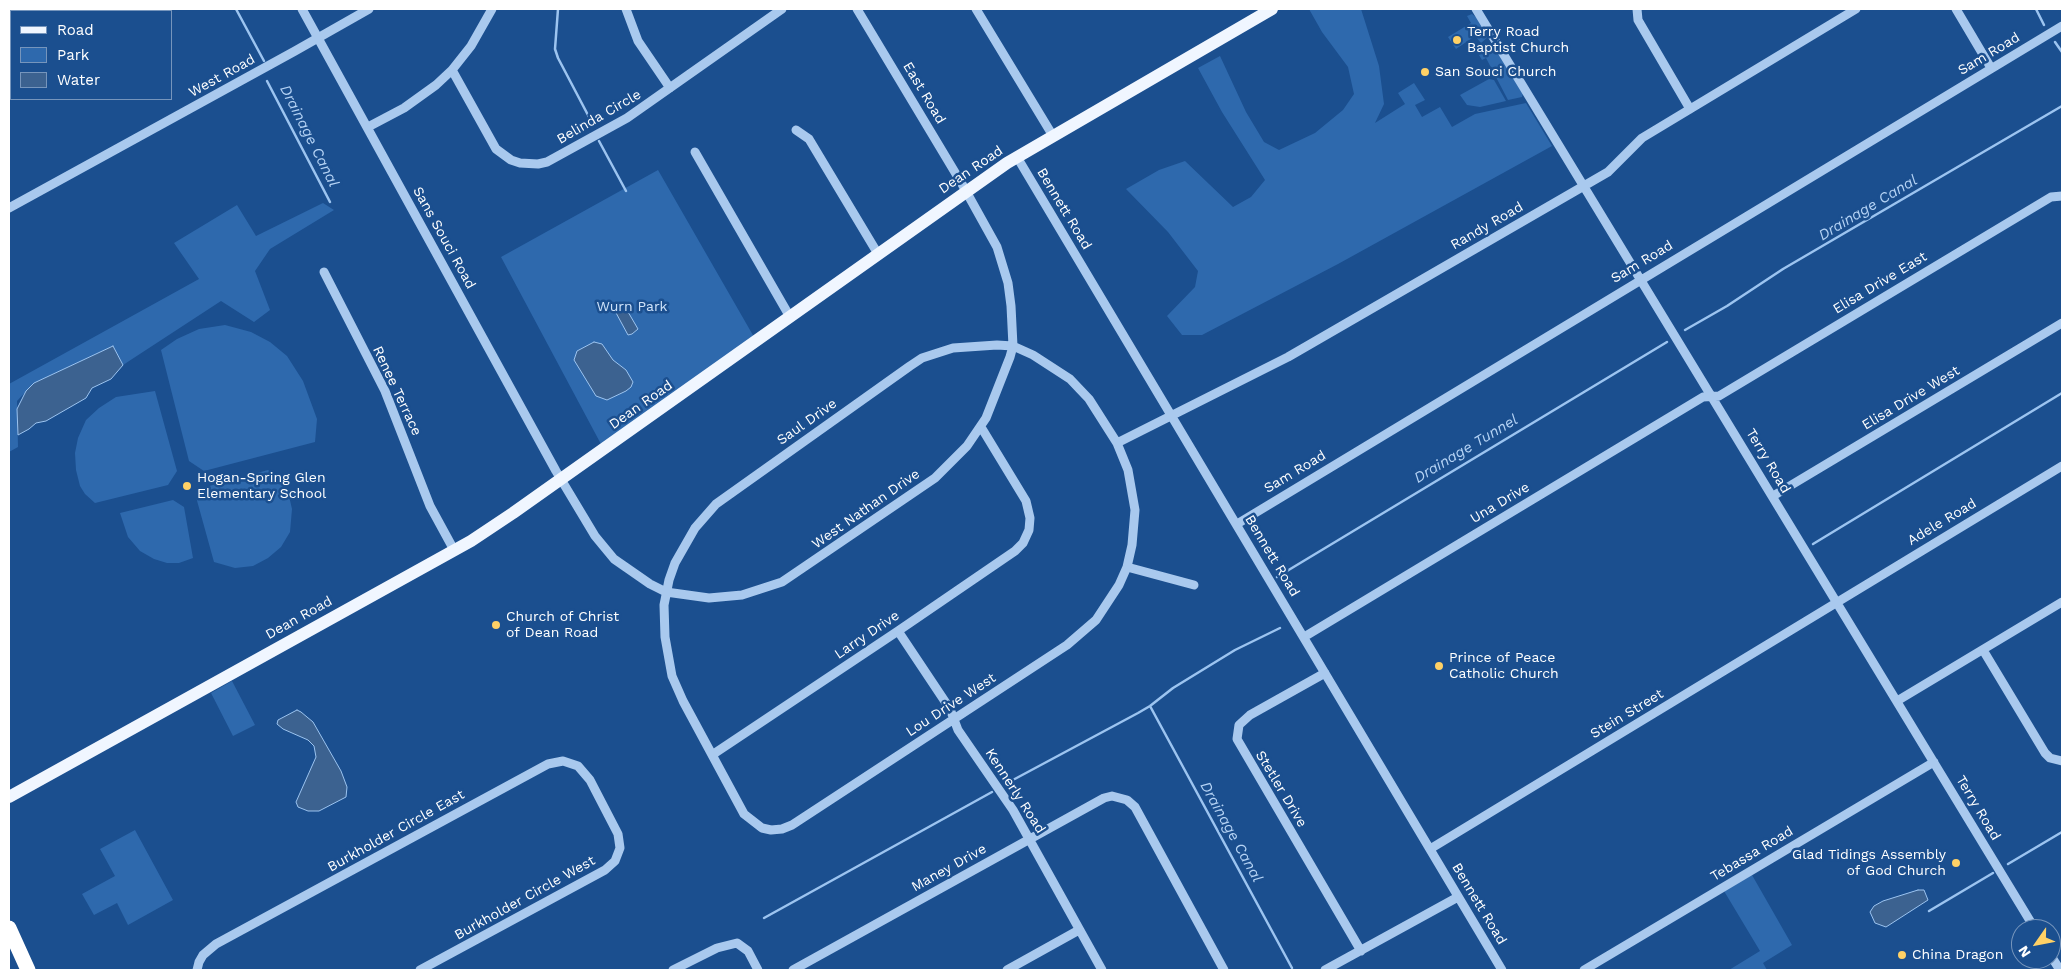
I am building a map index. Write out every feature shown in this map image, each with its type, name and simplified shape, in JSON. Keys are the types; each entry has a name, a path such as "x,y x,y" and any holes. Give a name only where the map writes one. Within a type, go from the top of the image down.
{"highway":[{"path":"9,928 28,970"}],"main road":[{"name":"Dean Road","path":"9,797 454,550 562,479 966,191 1053,136 1272,9"}],"street":[{"name":"Sans Souci Road","path":"302,9 556,471 587,523 603,547 628,570 666,592"},
{"name":"West Road","path":"9,208 368,9"},
{"path":"368,127 421,97 452,70 471,46 492,9"},
{"path":"626,9 638,41 670,88"},
{"name":"Belinda Circle","path":"452,70 496,149 510,160 528,165 547,162 627,118 782,9"},
{"name":"East Road","path":"858,9 988,228 1003,264 1011,306 1013,346"},
{"path":"976,9 1053,136"},
{"name":"Terry Road","path":"1476,9 2029,919"},
{"path":"1637,9 1638,20 1690,109"},
{"name":"Randy Road","path":"1116,443 1288,357 1584,186 1614,167 1642,138 1856,9"},
{"path":"1956,9 1991,68"},
{"name":"Sam Road","path":"1236,524 1640,278 2062,26"},
{"path":"796,130 810,139 878,254"},
{"path":"695,152 790,317"},
{"name":"Bennett Road","path":"1017,158 1502,970"},
{"name":"Elisa Drive East","path":"1712,396 1719,396 2051,197 2062,196"},
{"name":"Renee Terrace","path":"324,272 385,391 430,506 454,550"},
{"name":"Elisa Drive West","path":"1773,496 2062,323"},
{"name":"Saul Drive","path":"762,828 744,814 683,701 672,676 665,637 664,605 666,592 684,546 700,522 716,504 922,358 953,348 997,345 1013,346"},
{"name":"West Nathan Drive","path":"666,592 694,596 725,597 759,591 782,582 935,478 967,446 981,427 1006,373 1013,346"},
{"name":"Lou Drive West","path":"762,828 782,830 792,826 1084,632 1104,610 1119,585 1127,567 1132,545 1135,510 1128,470 1102,417 1081,389 1053,367 1013,346"},
{"name":"Una Drive","path":"1304,637 1703,397 1712,396"},
{"name":"Larry Drive","path":"712,755 898,631 1015,551 1023,543 1030,530 1030,513 1026,500 981,427"},
{"name":"Adele Road","path":"1837,602 2062,466"},
{"path":"1127,567 1194,585"},
{"name":"Stein Street","path":"1430,849 1837,602"},
{"path":"1897,700 2062,602"},
{"name":"Kennerly Road","path":"898,631 950,709 958,730 1013,810 1102,970"},
{"path":"1982,650 2045,753 2060,761"},
{"name":"Stetler Drive","path":"1325,673 1250,715 1239,725 1237,739 1361,951"},
{"name":"Burkholder Circle East","path":"197,970 198,962 203,955 216,944 548,764 563,761 578,766 590,780 604,806"},
{"name":"Tebassa Road","path":"1584,970 1934,762"},
{"name":"Maney Drive","path":"793,970 1104,798 1120,797 1135,807 1224,970"},
{"name":"Burkholder Circle West","path":"420,970 610,866 618,856 620,841 604,806"},
{"path":"1325,970 1458,897"},
{"path":"1007,970 1080,930"},
{"path":"673,970 717,948 733,943 741,945 748,951 758,970"}],"green space":[{"path":"1309,9 1361,9 1379,66 1384,104 1375,123 1405,104 1398,93 1414,83 1425,100 1415,105 1422,117 1440,107 1452,127 1475,114 1526,103 1552,146 1338,264 1202,335 1182,335 1167,316 1195,287 1198,271 1168,232 1126,189 1159,170 1185,161 1233,207 1251,197 1265,180 1222,112 1198,68 1220,56 1246,112 1264,142 1279,150 1315,133 1343,110 1354,94 1348,67 1322,32"},
{"path":"1472,14 1477,18 1488,37 1481,43 1475,36 1456,49 1448,37 1471,23 1467,16"},
{"path":"1490,47 1497,51 1523,93 1522,97 1508,100 1486,58 1482,60 1479,55"},
{"path":"1489,79 1494,80 1506,101 1480,107 1467,105 1460,95"},
{"name":"Wurn Park","path":"658,170 754,337 602,446 501,257"},
{"path":"323,203 334,210 270,249 255,271 270,310 254,322 221,301 123,365 113,346 34,383 17,401 18,447 9,452 9,384 199,279 174,243 237,205 256,236"},
{"path":"225,325 251,332 270,342 287,356 303,381 317,419 315,442 204,471 189,461 161,350 177,339 199,329"},
{"path":"155,391 177,471 168,485 95,503 85,494 80,486 76,470 75,453 78,438 86,420 99,408 116,397"},
{"path":"268,470 274,474 289,496 292,509 290,532 281,547 268,558 253,566 235,568 214,562 196,497 202,488"},
{"path":"173,500 184,507 193,558 179,563 167,563 154,559 140,551 128,537 120,513"},
{"path":"232,681 255,725 233,736 211,693"},
{"path":"135,830 173,900 128,925 117,903 94,915 82,894 115,876 100,849"},
{"path":"1752,875 1792,945 1763,963 1767,970 1729,970 1760,951 1724,891"}],"water":[{"path":"624,305 638,329 628,335 615,311"},
{"path":"594,342 602,344 613,360 626,370 633,382 626,391 607,400 596,396 574,360 577,351"},
{"path":"113,346 123,365 111,379 92,388 86,398 46,421 36,423 18,435 17,409 26,391 34,383"},
{"path":"297,710 313,722 341,771 347,787 346,797 319,811 308,811 298,807 296,802 316,757 314,746 308,740 283,729 277,724 278,720"},
{"path":"1918,890 1924,890 1928,900 1886,927 1875,923 1870,912 1874,906 1883,901"}],"waterway":[{"name":"Drainage Canal","path":"236,9 264,61"},
{"name":"Drainage Canal","path":"558,9 555,49 589,117"},
{"name":"Drainage Canal","path":"2036,9 2044,25"},
{"name":"Drainage Canal","path":"2055,42 2062,52"},
{"name":"Drainage Canal","path":"267,81 330,202"},
{"name":"Drainage Canal","path":"1685,330 1727,306 1783,269 2062,106"},
{"path":"599,141 626,191"},
{"name":"Drainage Tunnel","path":"1277,577 1667,342"},
{"path":"1813,544 2062,393"},
{"name":"Drainage Canal","path":"1011,781 1138,713 1173,688 1235,650 1280,628"},
{"name":"Drainage Canal","path":"1150,706 1292,968"},
{"name":"Drainage Canal","path":"764,918 992,792"},
{"name":"Drainage Canal","path":"2008,864 2062,832"},
{"name":"Drainage Canal","path":"1929,911 1993,873"}],"place":[{"name":"Terry Road Baptist Church","path":"1457,40"},
{"name":"San Souci Church","path":"1425,72"},
{"name":"Hogan-Spring Glen Elementary School","path":"187,486"},
{"name":"Church of Christ of Dean Road","path":"496,625"},
{"name":"Prince of Peace Catholic Church","path":"1439,666"},
{"name":"Glad Tidings Assembly of God Church","path":"1956,863"},
{"name":"China Dragon","path":"1902,955"}]}
